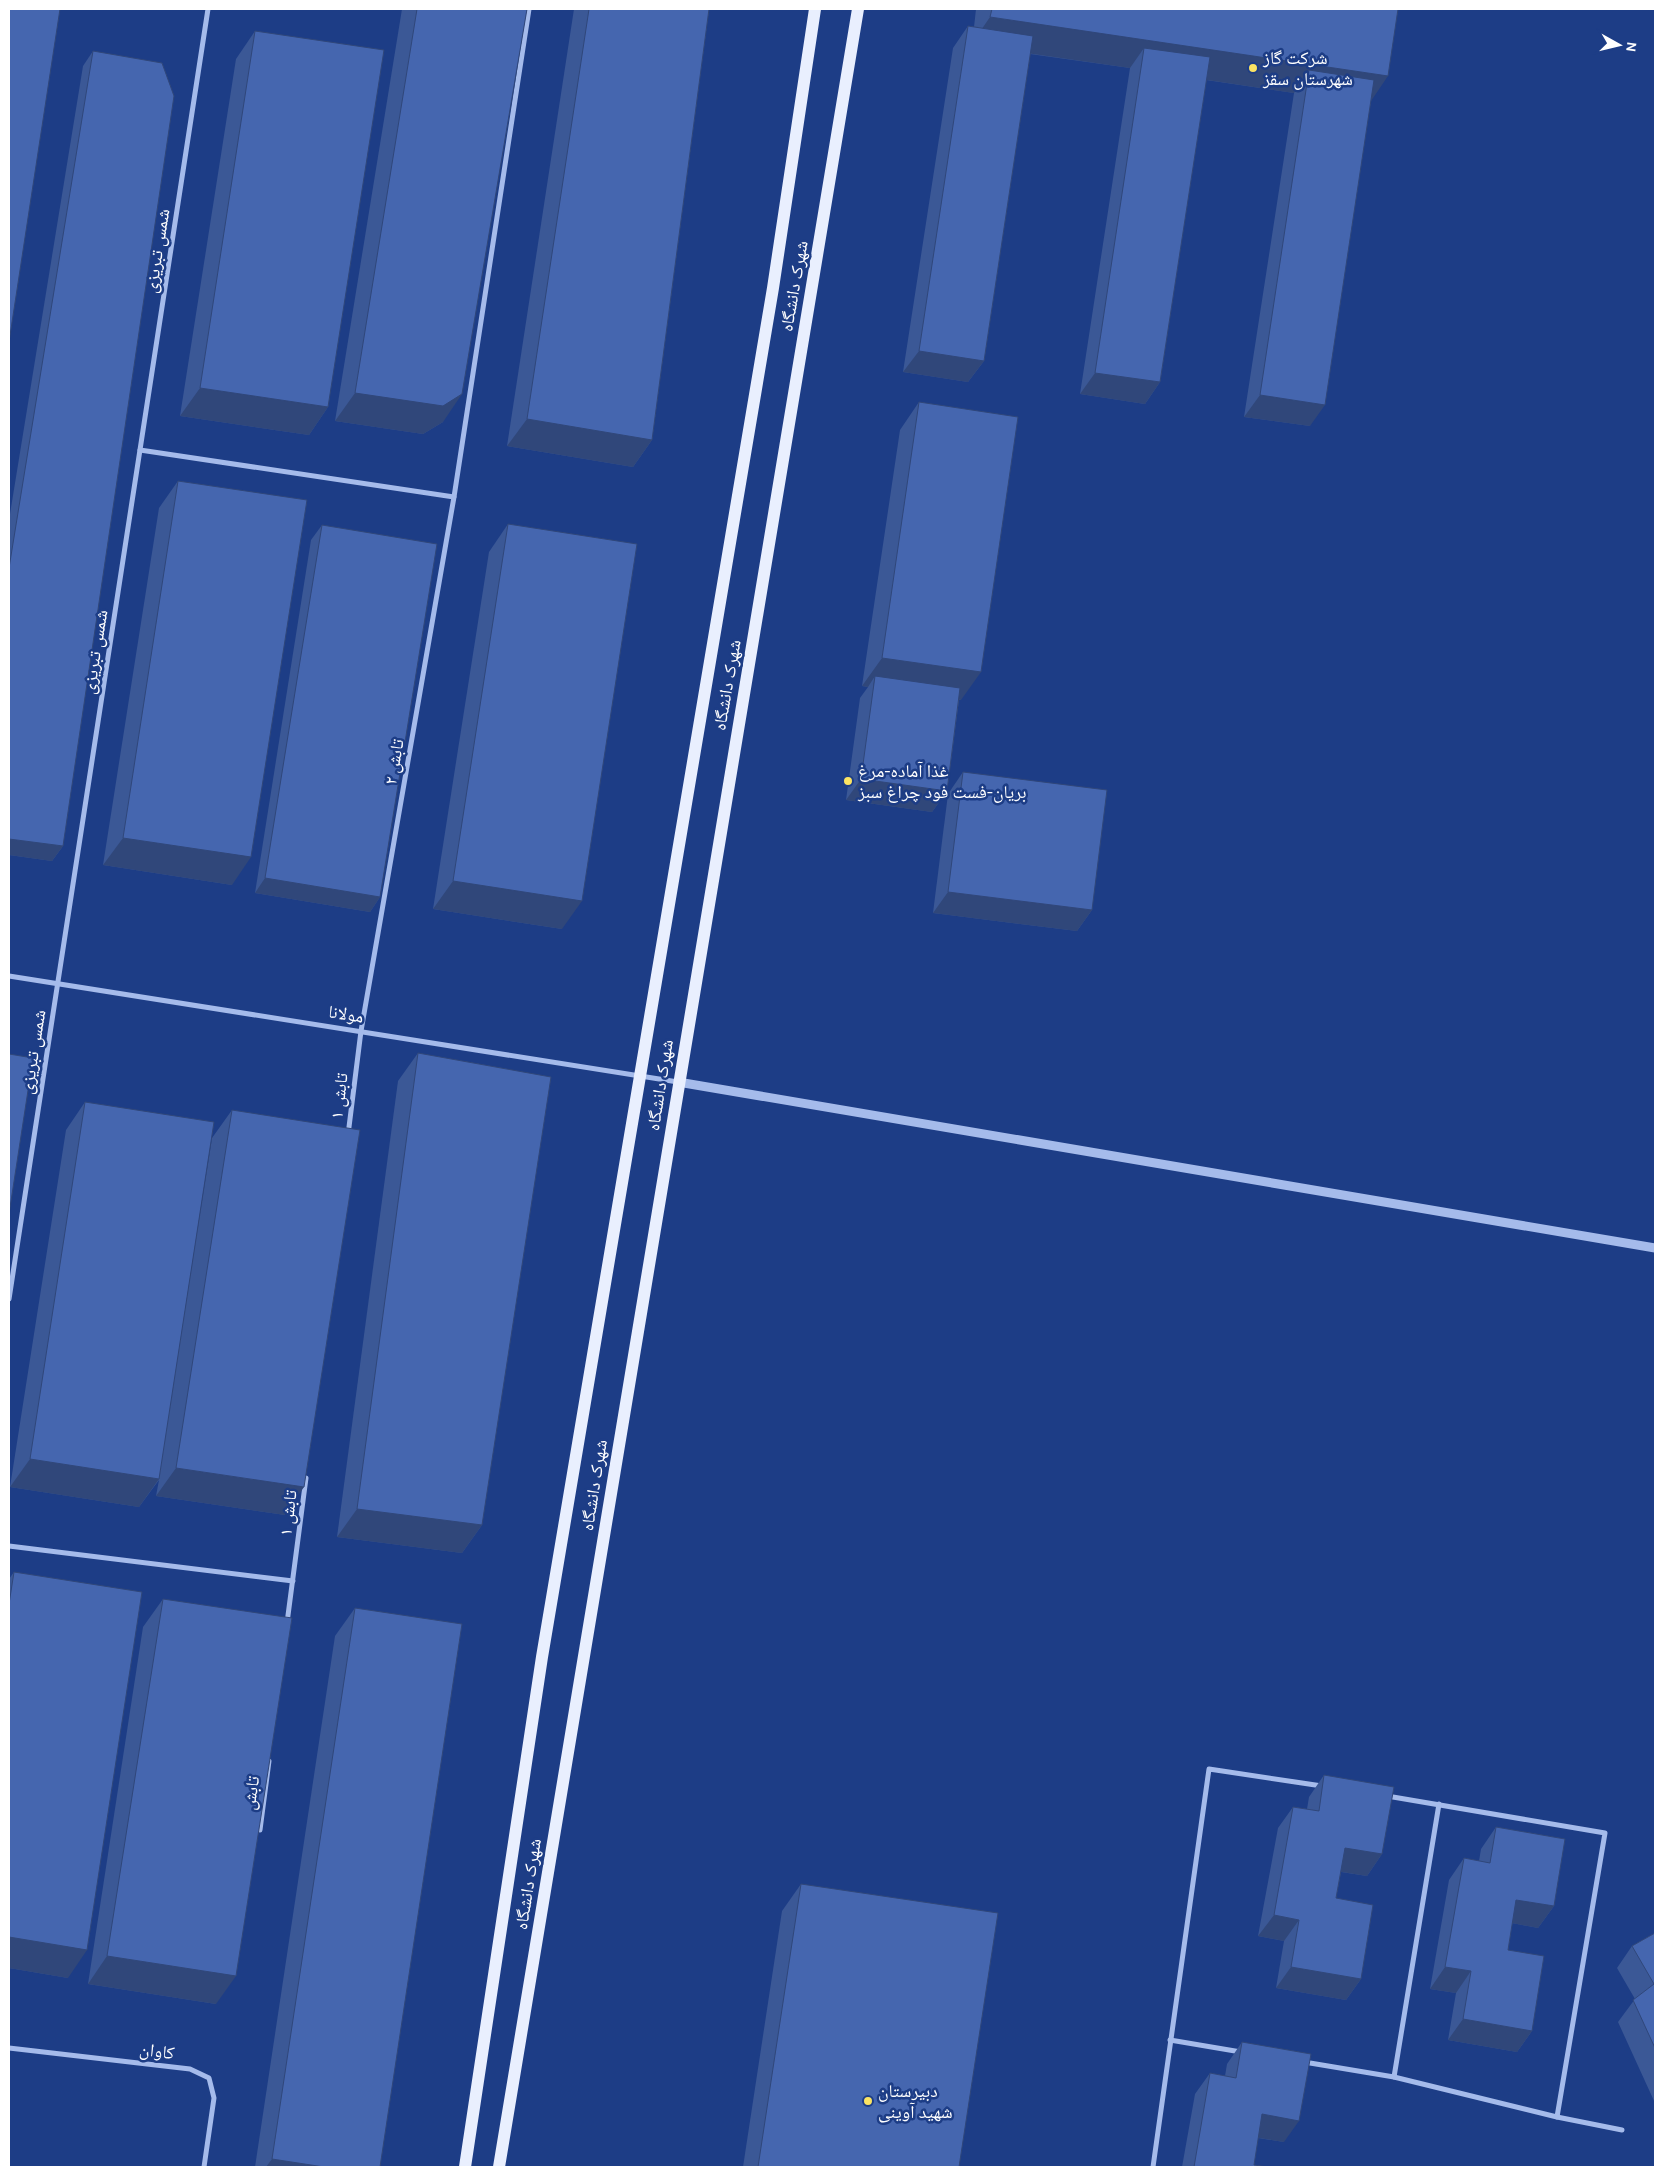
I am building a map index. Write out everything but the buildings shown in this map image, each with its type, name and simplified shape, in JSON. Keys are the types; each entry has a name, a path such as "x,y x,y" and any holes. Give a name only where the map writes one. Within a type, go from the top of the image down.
{"main road":[{"path":"464,2167 542,1658 633,1124 638,1077 690,785 770,308 815,9"},
{"name":"شهرک دانشگاه","path":"499,2167 858,9"}],"street":[{"name":"شمس تبریزی","path":"9,1299 208,9"},
{"name":"تابش ۲","path":"361,1031 454,497 529,9"},
{"path":"140,450 454,497"},
{"name":"مولانا","path":"9,976 678,1082"},
{"name":"تابش ۱","path":"348,1139 361,1031"},
{"path":"678,1082 1655,1248"},
{"name":"تابش ۱","path":"293,1581 306,1473"},
{"path":"9,1546 293,1581 287,1629"},
{"name":"تابش","path":"260,1830 270,1753"},
{"path":"1153,2167 1209,1768 1334,1788"},
{"path":"1381,1795 1605,1833 1558,2117"},
{"path":"1394,2077 1439,1804"},
{"path":"1170,2040 1248,2053"},
{"name":"کاوان","path":"9,2048 190,2069 209,2078 214,2098 204,2167"},
{"path":"1297,2061 1394,2077 1558,2117 1622,2130"}],"place":[{"name":"شرکت گاز شهرستان سقز","path":"1253,68"},
{"name":"غذا آماده-مرغ بریان-فست فود چراغ سبز","path":"848,781"},
{"name":"دبیرستان شهید آوینی","path":"868,2101"}]}
